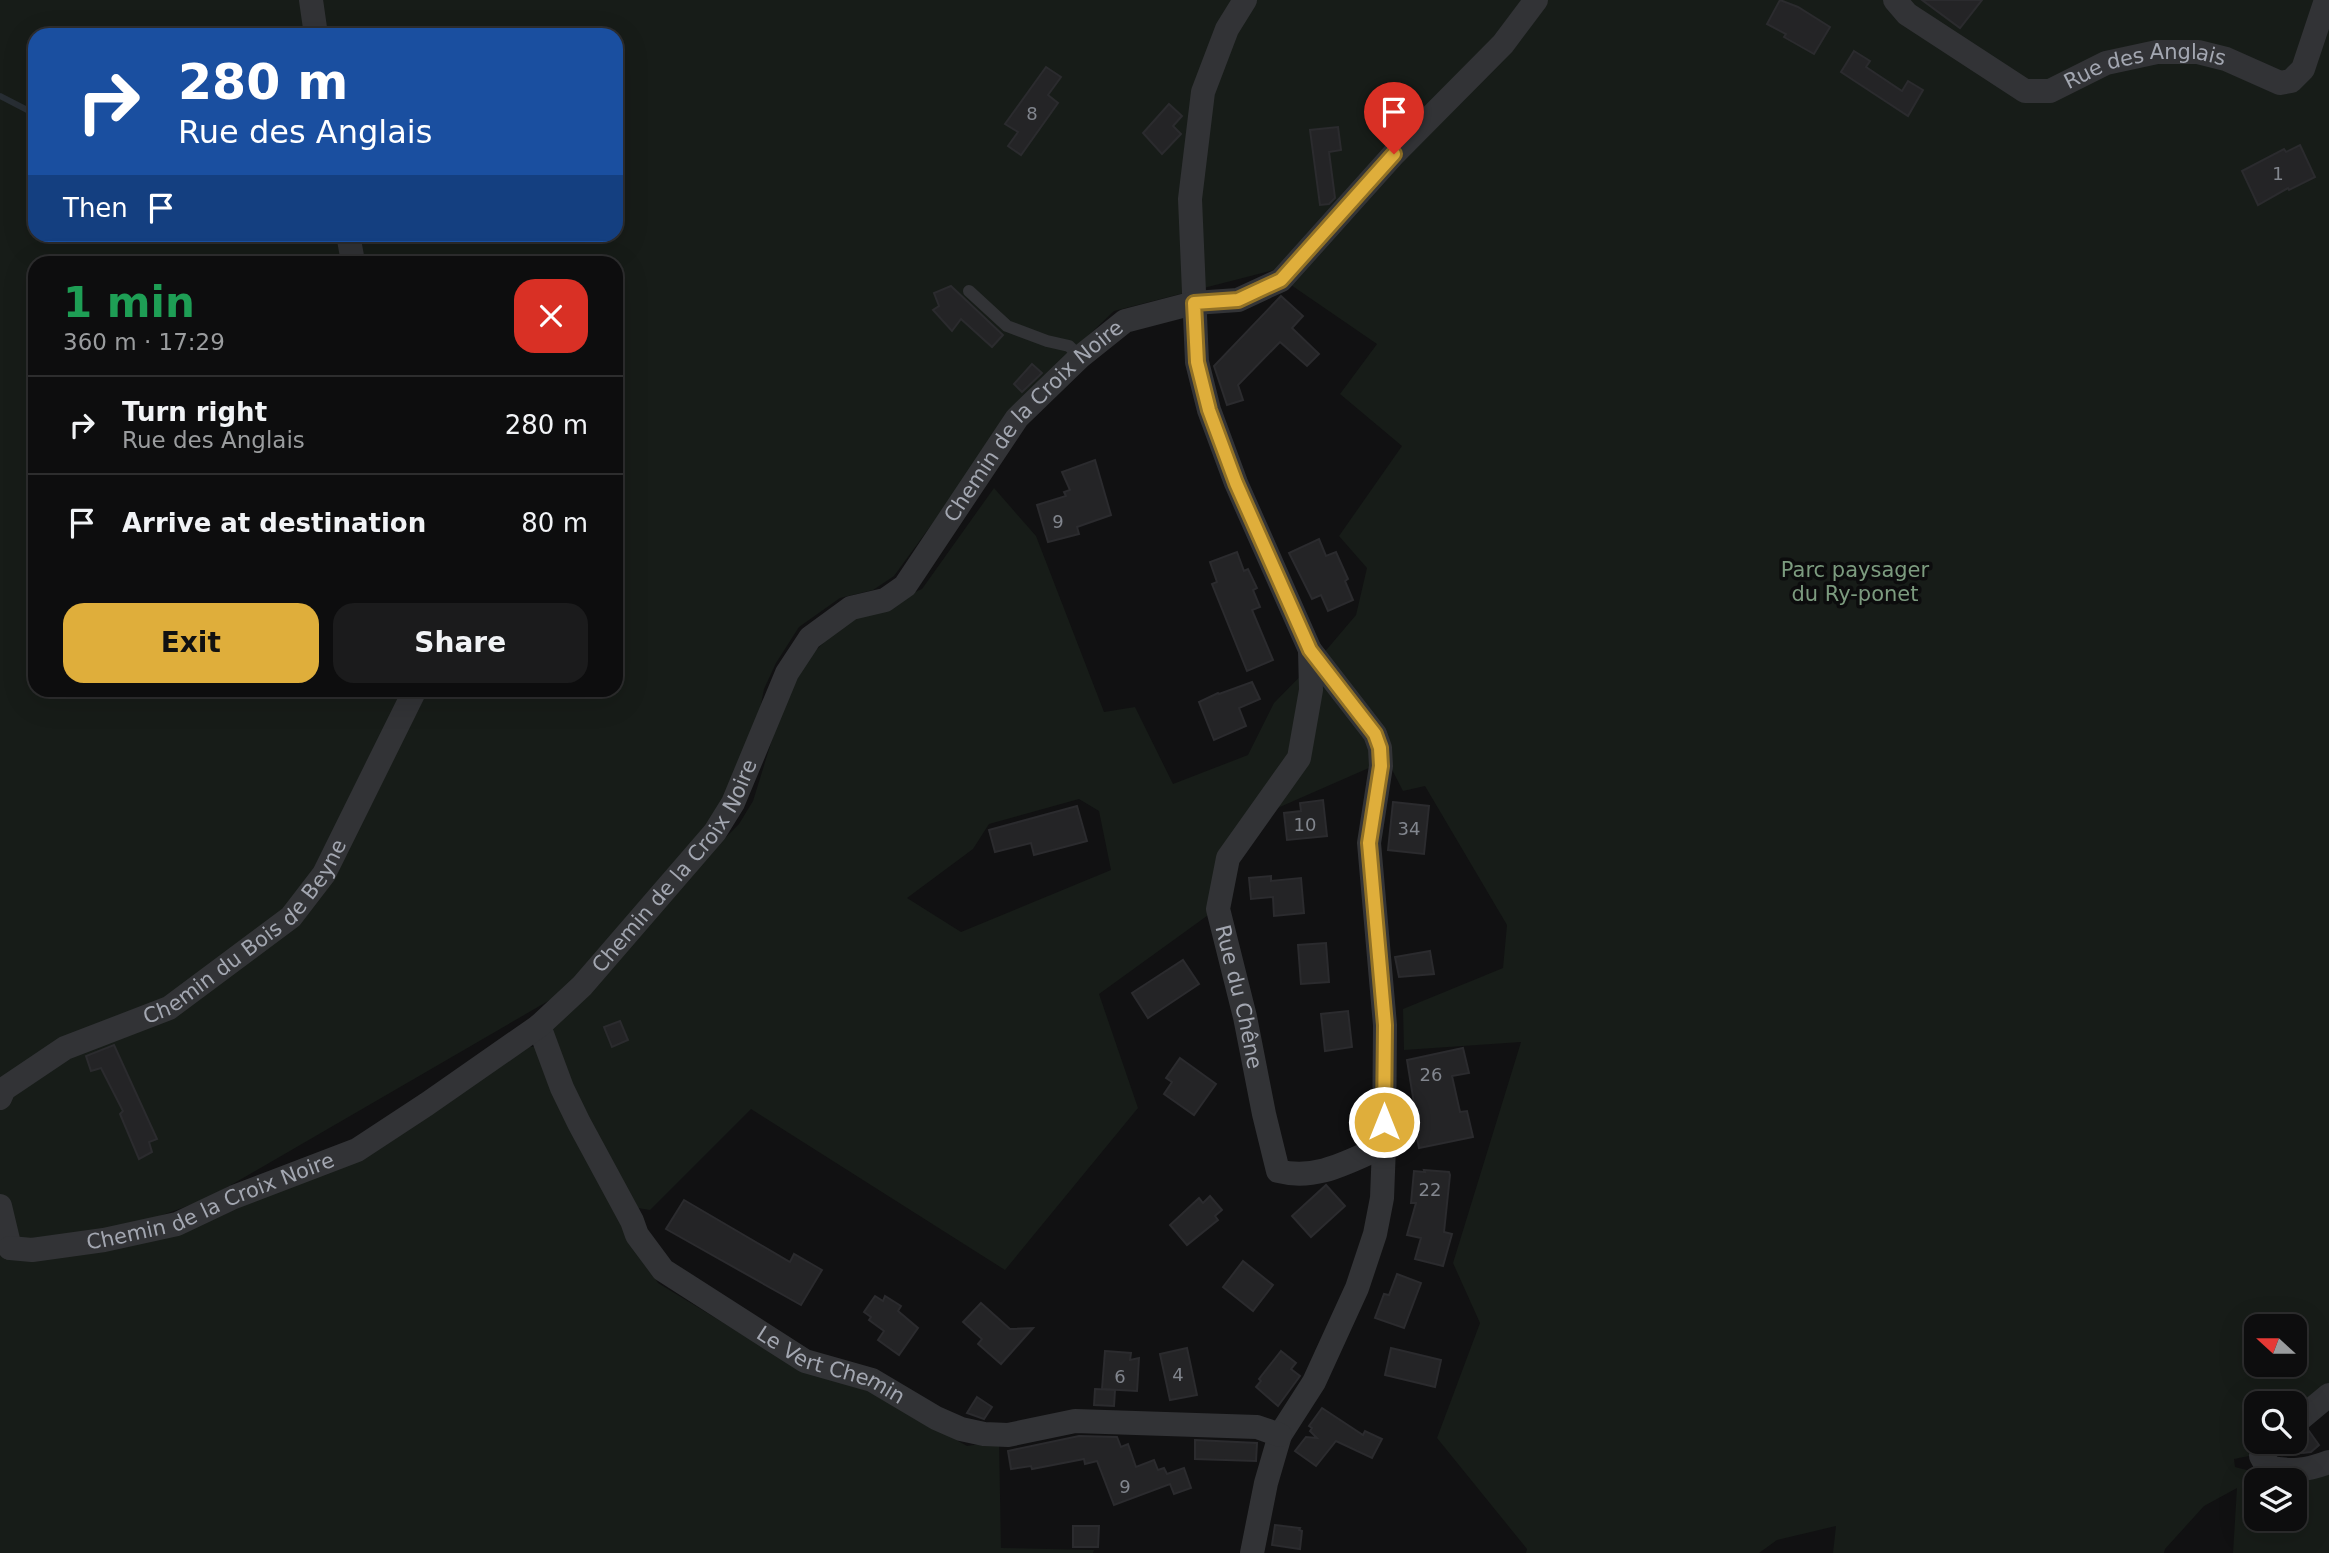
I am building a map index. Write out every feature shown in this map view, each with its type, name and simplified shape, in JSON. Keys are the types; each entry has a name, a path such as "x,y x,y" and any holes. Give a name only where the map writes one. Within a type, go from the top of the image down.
{"street":[{"path":"311,0 315,28"},
{"path":"1245,0 1227,29 1203,92 1190,199 1197,362 1209,410 1236,483 1310,650 1375,734 1380,748 1381,766 1369,843 1385,1025 1382,1198 1375,1234 1357,1288 1314,1382 1280,1436 1266,1483 1252,1553"},
{"path":"1194,303 1238,300 1281,280 1394,154 1503,44 1536,0"},
{"name":"Rue des Anglais","path":"1895,0 1908,14 2025,91 2049,90 2106,64 2157,52 2198,52 2226,59 2280,83 2291,80 2303,69 2326,0"},
{"name":"Chemin de la Croix Noire","path":"5,1251 104,1240 177,1224 234,1197 357,1150 539,1026 582,986 715,832 733,803 787,673 810,638 851,608 885,600 905,586 1017,418 1080,357 1125,321 1194,303"},
{"name":"Rue du Chêne","path":"1310,650 1311,690 1299,758 1228,858 1218,909 1245,1017 1278,1171 1314,1175 1384,1146"},
{"name":"Chemin du Bois de Beyne","path":"0,1098 4,1089 65,1048 169,1009 291,917 324,874 412,697"},
{"name":"Le Vert Chemin","path":"539,1026 562,1088 579,1123 627,1211 637,1235 663,1270 805,1361 872,1380 936,1418 961,1429 984,1434 1009,1435 1075,1421 1257,1426 1280,1436"},
{"path":"0,1206 5,1251"},
{"path":"2307,1413 2329,1395"},
{"path":"2263,1454 2261,1456 2267,1467 2289,1471 2329,1462"}],"lane":[{"path":"969,291 1007,326 1069,346 1080,357"}],"green space":[{"name":"Parc paysager du Ry-ponet","path":"0,0 2329,0 2329,1408 2307,1419 2307,1391 2244,1391 2244,1454 2255,1454 2234,1459 2235,1467 2244,1469 2244,1531 2307,1531 2307,1475 2329,1473 2329,1553 2233,1553 2237,1488 2204,1506 2164,1553 1833,1553 1836,1526 1777,1540 1759,1553 1526,1553 1527,1549 1437,1438 1480,1323 1453,1263 1521,1042 1404,1050 1403,1009 1503,968 1507,925 1425,786 1403,791 1387,760 1273,810 1226,859 1211,913 1099,994 1138,1108 1005,1270 751,1109 650,1210 638,1208 574,1098 551,1029 677,887 739,824 753,801 783,704 811,655 846,621 922,589 994,488 1036,536 1104,712 1135,707 1173,784 1248,755 1274,703 1356,615 1367,568 1339,536 1402,446 1340,394 1377,344 1291,285 1278,269 1114,311 1011,416 894,576 873,590 840,598 799,627 776,663 764,689 751,754 714,823 562,993 207,1199 43,1258 357,1155 522,1046 537,1047 579,1144 658,1283 801,1370 871,1392 967,1446 999,1441 1001,1548 1094,1550 1093,1553 0,1553","holes":["1079,799 1099,811 1111,870 961,932 907,898 973,849 989,824"]}],"building":[{"path":"1780,0 1798,7 1830,27 1814,54 1767,24"},
{"path":"1922,0 1982,0 1960,28"},
{"path":"1854,51 1870,61 1866,67 1902,91 1908,81 1923,90 1908,116 1841,72"},
{"path":"1046,67 1061,77 1048,95 1058,103 1021,155 1008,146 1018,132 1005,124"},
{"path":"1169,104 1182,116 1173,126 1181,134 1162,154 1143,133"},
{"path":"1338,127 1341,150 1329,152 1335,198 1329,204 1320,205 1310,130"},
{"path":"2300,145 2315,177 2258,205 2242,171 2284,149 2286,152"},
{"path":"951,286 1003,335 992,347 961,319 952,331 933,310 939,306 934,293"},
{"path":"1281,296 1303,316 1292,328 1319,354 1307,366 1280,342 1238,385 1243,400 1227,405 1214,366"},
{"path":"1032,364 1042,373 1022,392 1014,384"},
{"path":"1095,460 1111,515 1077,527 1079,534 1048,542 1037,505 1066,496 1064,492 1070,490 1062,472"},
{"path":"1319,539 1326,556 1336,552 1348,579 1345,581 1353,600 1328,611 1321,595 1312,599 1289,553"},
{"path":"1237,552 1244,571 1248,569 1257,588 1253,590 1260,607 1252,610 1273,660 1247,671 1212,584 1217,582 1210,562"},
{"path":"1252,682 1260,699 1239,708 1246,726 1214,740 1199,702"},
{"path":"1323,800 1327,836 1287,840 1284,813 1301,811 1300,803"},
{"path":"1393,802 1429,806 1424,854 1388,850"},
{"path":"1077,806 1087,841 1034,855 1031,843 995,852 989,830"},
{"path":"1271,876 1271,881 1301,878 1304,913 1274,916 1273,897 1251,899 1249,878"},
{"path":"1326,943 1329,982 1301,984 1298,945"},
{"path":"1430,951 1434,974 1399,977 1395,957"},
{"path":"1183,960 1199,984 1148,1018 1132,993"},
{"path":"1348,1011 1352,1047 1325,1051 1321,1014"},
{"path":"620,1021 628,1040 612,1047 604,1027"},
{"path":"114,1045 157,1139 149,1142 152,1152 139,1159 120,1114 123,1111 101,1068 91,1071 86,1056"},
{"path":"1463,1048 1469,1073 1452,1076 1460,1112 1467,1111 1473,1137 1419,1148 1407,1060"},
{"path":"1180,1058 1216,1084 1194,1115 1164,1094 1172,1082 1166,1078"},
{"path":"1424,1170 1449,1172 1450,1175 1444,1232 1452,1234 1443,1266 1415,1259 1421,1238 1407,1235 1416,1203 1411,1203 1414,1171 1425,1172"},
{"path":"1326,1185 1345,1206 1311,1237 1292,1216"},
{"path":"1210,1196 1222,1210 1215,1216 1218,1220 1187,1245 1170,1225 1199,1198 1203,1203"},
{"path":"684,1200 790,1262 794,1254 822,1270 801,1305 666,1229"},
{"path":"1243,1261 1273,1285 1253,1311 1223,1287"},
{"path":"1397,1274 1421,1283 1404,1328 1375,1318 1384,1294 1389,1295"},
{"path":"875,1296 883,1301 885,1296 901,1306 898,1311 918,1328 899,1355 878,1340 884,1331 869,1320 871,1317 864,1312"},
{"path":"981,1303 1010,1329 1033,1328 1001,1364 978,1344 982,1339 963,1322"},
{"path":"1187,1348 1197,1395 1170,1400 1160,1354"},
{"path":"1391,1348 1441,1360 1435,1387 1385,1375"},
{"path":"1105,1351 1131,1353 1130,1360 1139,1358 1137,1391 1102,1389"},
{"path":"1281,1351 1296,1363 1291,1369 1300,1376 1278,1406 1256,1387"},
{"path":"1095,1389 1115,1390 1114,1406 1094,1405"},
{"path":"977,1397 992,1407 984,1419 967,1413"},
{"path":"1322,1408 1363,1435 1365,1431 1382,1439 1372,1458 1336,1441 1316,1466 1295,1451 1306,1437 1317,1438 1309,1426"},
{"path":"2309,1431 2319,1445 2307,1452"},
{"path":"1079,1436 1117,1437 1121,1447 1128,1444 1136,1467 1154,1460 1158,1470 1164,1468 1167,1474 1184,1468 1191,1488 1174,1494 1170,1484 1114,1505 1097,1461 1085,1464 1084,1459 1032,1469 1031,1466 1011,1469 1008,1451"},
{"path":"1195,1440 1257,1443 1256,1461 1195,1459"},
{"path":"1275,1525 1300,1528 1300,1549 1272,1545"},
{"path":"1073,1526 1099,1526 1098,1547 1073,1547"}],"waterway":[{"path":"0,96 28,110"}],"route":[{"path":"1384,1122 1385,1025 1369,843 1381,766 1380,748 1375,734 1310,650 1236,483 1209,410 1197,362 1194,303 1238,300 1281,280 1394,154"}]}
